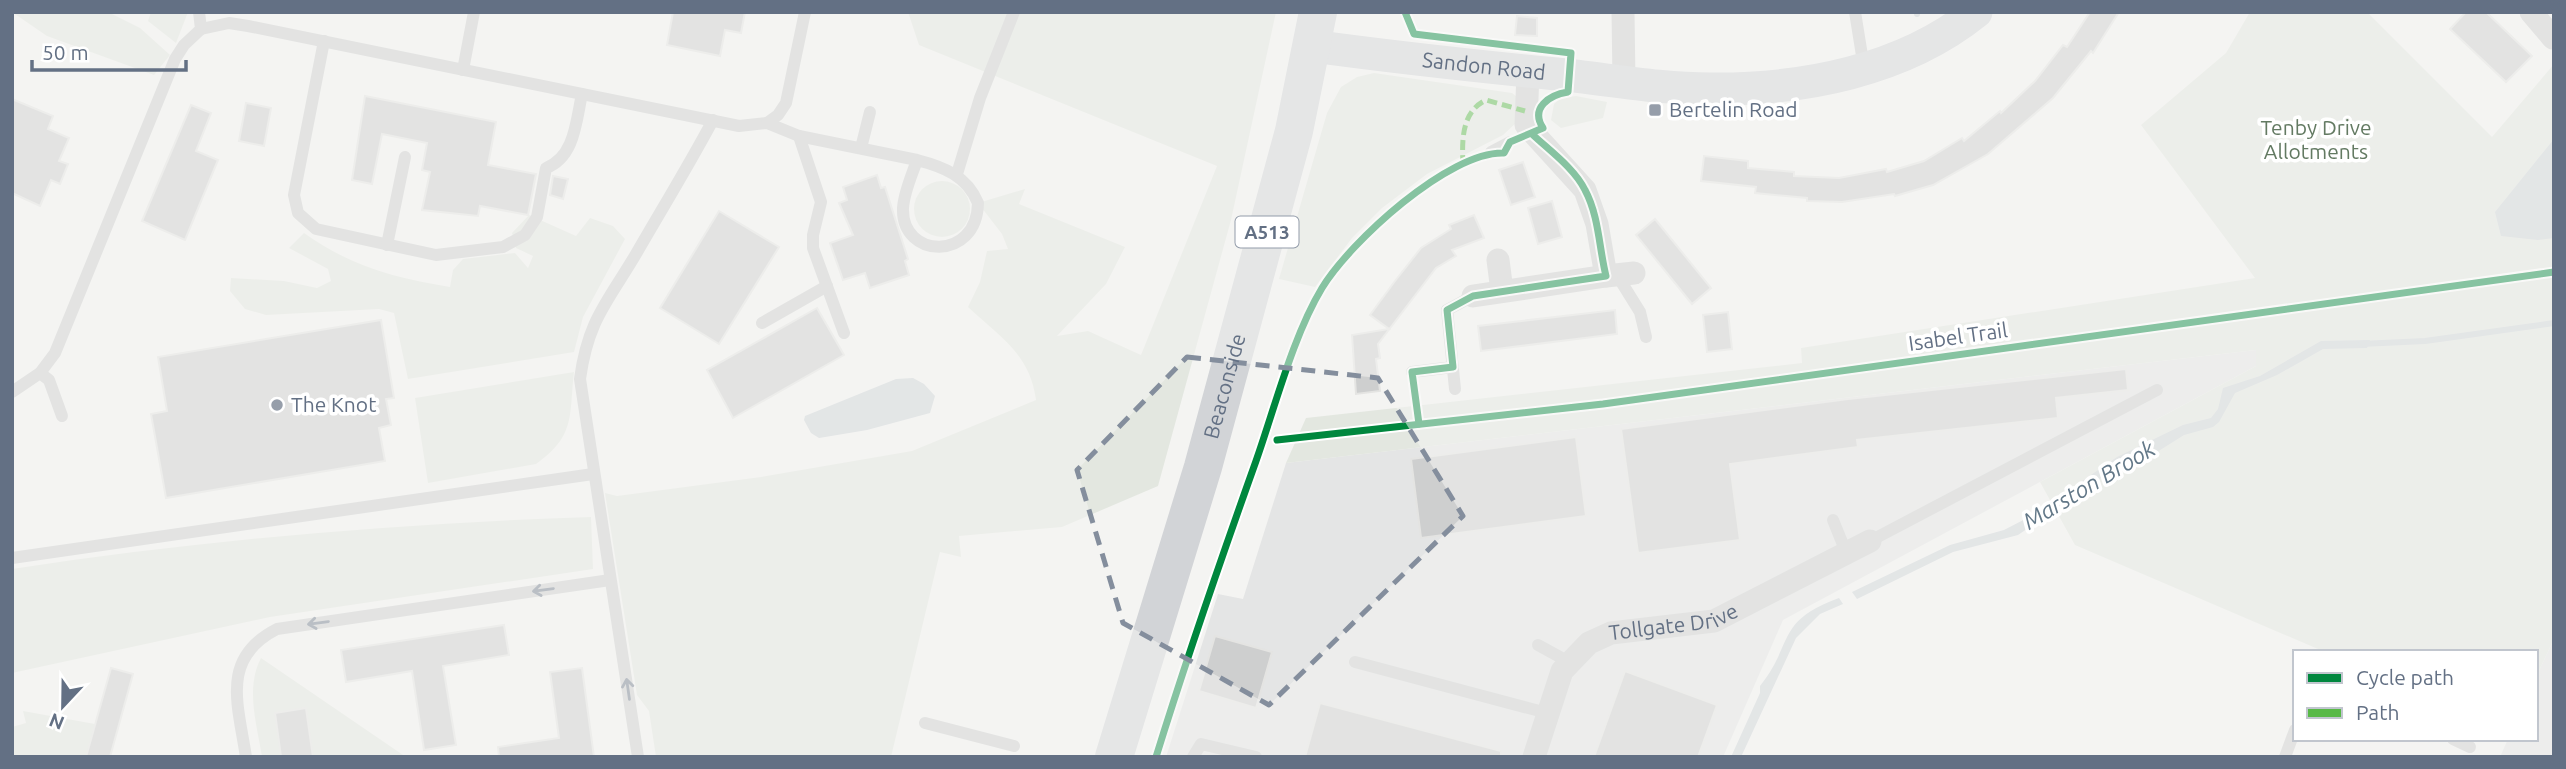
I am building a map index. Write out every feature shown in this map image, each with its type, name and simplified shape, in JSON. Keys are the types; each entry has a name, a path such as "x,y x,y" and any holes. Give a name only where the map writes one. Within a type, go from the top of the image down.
{"highway":[{"name":"Beaconside","path":"1114,757 1203,467 1294,131 1315,29"}],"main road":[{"name":"Sandon Road","path":"1315,29 1528,72 1709,89 1787,86 1864,68 1912,52 1976,12"}],"street":[{"path":"1623,12 1625,82"},
{"path":"1473,296 1619,275 1585,190 1526,125 1528,72"},
{"path":"1498,260 1502,291"},
{"name":"Tollgate Drive","path":"1534,757 1562,671 1589,643 1611,634 1714,621 1870,541"}],"lane":[{"path":"199,12 201,29"},
{"path":"463,71 474,12"},
{"path":"767,123 778,115 786,103 805,12"},
{"path":"957,174 977,106 1014,12"},
{"path":"1855,12 1864,68"},
{"path":"12,392 40,373 62,337 175,59 184,45 201,29 229,23 739,126 767,123 800,136 917,160 957,174 973,190 978,203 974,227 956,244 931,246 911,232 905,221 905,196 917,160"},
{"path":"324,41 294,205 302,219 316,229 387,245 436,255 503,247 525,235 537,217 546,168 556,164 569,149 582,94"},
{"path":"862,148 870,112"},
{"path":"638,757 580,379 589,336 602,305 628,267 713,120"},
{"path":"800,136 821,202 813,235 813,248 844,333"},
{"path":"1491,152 1510,142"},
{"path":"387,245 405,157"},
{"path":"1619,275 1640,312 1646,337"},
{"path":"762,323 827,286"},
{"path":"1455,389 1447,310 1473,296"},
{"path":"1412,372 1453,367"},
{"path":"40,373 49,380 62,416"},
{"path":"1870,541 2157,390"},
{"path":"12,558 593,474"},
{"path":"1833,520 1846,552"},
{"path":"246,757 237,695 238,669 253,645 277,629 610,580"},
{"path":"1538,645 1569,662"},
{"path":"1355,662 1547,712"},
{"path":"925,723 1014,746"},
{"path":"2285,757 2293,735"},
{"path":"2457,741 2470,747"},
{"path":"1193,757 1201,744 1256,757"}],"highlighted area":[{"path":"1187,357 1378,378 1463,516 1269,705 1123,623 1077,470"}],"shaded area":[{"path":"2256,350 2256,366 1783,620 1723,757 1166,757 1218,594 1243,599 1286,463"},
{"path":"2554,639 2554,757 2500,757 2507,741 2538,741 2538,673"}],"green space":[{"path":"12,12 108,12 140,28 170,55 154,75 47,36"},
{"path":"151,12 188,12 176,43 148,21"},
{"path":"908,12 1276,12 1231,220 1158,486 1062,527 959,536 961,557 940,552 891,757 656,757 649,711 637,695 605,493 617,496 761,477 912,451 1036,400 1033,384 1020,358 1002,337 968,307 980,282 987,251 1008,249 1002,234 978,203 1025,189 1019,204 1125,247 1106,284 1057,336 1088,331 1141,355 1217,166 919,45"},
{"name":"Tenby Drive Allotments","path":"2250,12 2367,12 2492,137 2554,64 2554,639 2538,673 2538,650 2320,650 2075,545 2040,482 2256,366 2256,350 1286,463 1306,418 1802,363 1801,348 2255,278 2141,125 2226,53"},
{"path":"1374,73 1512,93 1517,97 1518,121 1503,135 1427,174 1382,208 1352,238 1315,287 1279,279 1327,113 1341,87 1357,77"},
{"path":"1576,96 1607,102 1603,118 1561,128 1551,120 1554,104 1561,98"},
{"path":"936,181 948,181 958,185 966,193 970,209 966,225 958,233 948,237 936,237 926,233 918,225 914,215 914,203 918,193 926,185"},
{"path":"529,215 576,236 590,218 613,226 625,239 583,317 574,352 408,379 394,313 379,309 266,315 245,309 230,291 231,278 284,281 317,288 331,281 328,269 289,248 304,233 338,254 374,269 450,287 453,270 463,259 515,253 528,268 533,256 516,248 512,233"},
{"path":"574,372 570,413 564,434 549,454 536,464 428,483 415,398"},
{"path":"591,517 593,569 270,617 12,673 12,569 156,549 301,534"},
{"path":"261,658 406,757 262,757 253,694 256,670"},
{"path":"23,711 95,724 86,757 12,757 12,727 26,723"}],"water":[{"path":"2554,139 2554,238 2538,240 2501,236 2495,212"},
{"path":"2370,340 2367,348 2323,349 2277,375 2235,393 2219,422 2213,427 2184,435 2157,452 2121,464 2018,535 1953,552 1857,599 1852,592 1950,545 2004,530 2033,515 2117,457 2183,425 2211,418 2218,409 2223,388 2260,376 2321,341"},
{"path":"913,378 924,384 935,396 930,413 867,430 819,438 811,433 804,420 805,416 896,379"},
{"path":"1839,598 1843,604 1820,614 1796,638 1741,757 1731,757 1760,693 1760,686 1771,671 1788,635 1804,616"}],"building":[{"path":"673,12 745,12 741,33 725,30 720,56 667,45"},
{"path":"2090,12 2119,12 2093,53 2091,51 2053,98 1988,154 1933,185 1895,196 1842,202 1807,201 1807,198 1755,193 1756,187 1701,181 1704,156 1748,161 1748,168 1794,172 1794,176 1839,178 1886,169 1887,172 1924,161 1962,138 1964,141 2000,111 2001,113 2035,81 2063,45 2067,47"},
{"path":"2466,12 2486,12 2532,56 2506,82 2450,29"},
{"path":"1517,16 1537,18 1537,36 1515,35"},
{"path":"365,96 496,122 488,165 536,174 528,215 480,206 478,216 422,210 430,172 422,170 427,143 382,134 372,184 352,180"},
{"path":"12,99 53,116 48,129 69,138 59,161 68,164 60,184 51,180 40,206 12,193"},
{"path":"246,103 271,108 264,146 239,141"},
{"path":"191,105 211,113 196,151 218,160 185,240 142,221"},
{"path":"1523,162 1535,197 1511,205 1499,170"},
{"path":"877,175 881,188 885,187 908,259 905,261 909,275 870,288 865,273 843,280 830,243 853,235 839,203 847,200 843,187"},
{"path":"553,176 568,179 563,199 550,195"},
{"path":"1552,201 1562,237 1538,244 1528,208"},
{"path":"719,211 779,247 719,344 660,308"},
{"path":"1474,215 1484,238 1452,250 1456,256 1436,268 1378,344 1380,358 1376,359 1380,391 1356,394 1352,335 1389,329 1370,315 1395,281 1421,248 1451,229 1449,225"},
{"path":"1655,219 1711,288 1692,304 1636,235"},
{"path":"817,308 844,355 733,418 707,370"},
{"path":"1615,310 1617,334 1481,351 1478,326"},
{"path":"1728,312 1732,349 1707,352 1703,315"},
{"name":"The Knot","path":"381,320 394,398 386,399 391,425 379,428 385,461 166,498 151,414 167,411 158,357"},
{"path":"2126,369 2128,390 2056,398 2058,418 1857,440 1858,447 1730,464 1740,540 1638,553 1621,429 1848,399"},
{"path":"1576,437 1586,516 1421,538 1411,459"},
{"path":"504,625 509,655 443,666 456,745 424,750 412,671 346,682 341,650"},
{"path":"1215,636 1272,652 1256,708 1199,691"},
{"path":"111,668 133,674 110,757 86,757"},
{"path":"582,668 594,757 499,757 498,747 559,738 550,672"},
{"path":"1625,671 1717,705 1698,757 1594,757"},
{"path":"1320,703 1501,751 1501,757 1305,757"},
{"path":"306,708 313,757 281,757 275,713"}],"waterway":[{"name":"Marston Brook","path":"2361,344 2425,341 2554,323"}],"marked path":[{"path":"1463,165 1465,128 1467,120 1478,105 1486,100 1525,111"}],"cycle path":[{"path":"1156,757 1285,372 1302,328 1322,288 1355,247 1403,202 1456,167 1482,156 1504,153 1510,142 1543,128 1540,109 1548,99 1568,92 1571,53 1414,34 1405,12"},
{"path":"1419,424 1412,372 1453,367 1447,310 1473,296 1606,276 1596,221 1585,190 1568,167 1532,134"},
{"name":"Isabel Trail","path":"1277,440 1603,404 2554,272"}],"place":[{"name":"Bertelin Road","path":"1655,110"},
{"name":"The Knot","path":"277,405"}]}
